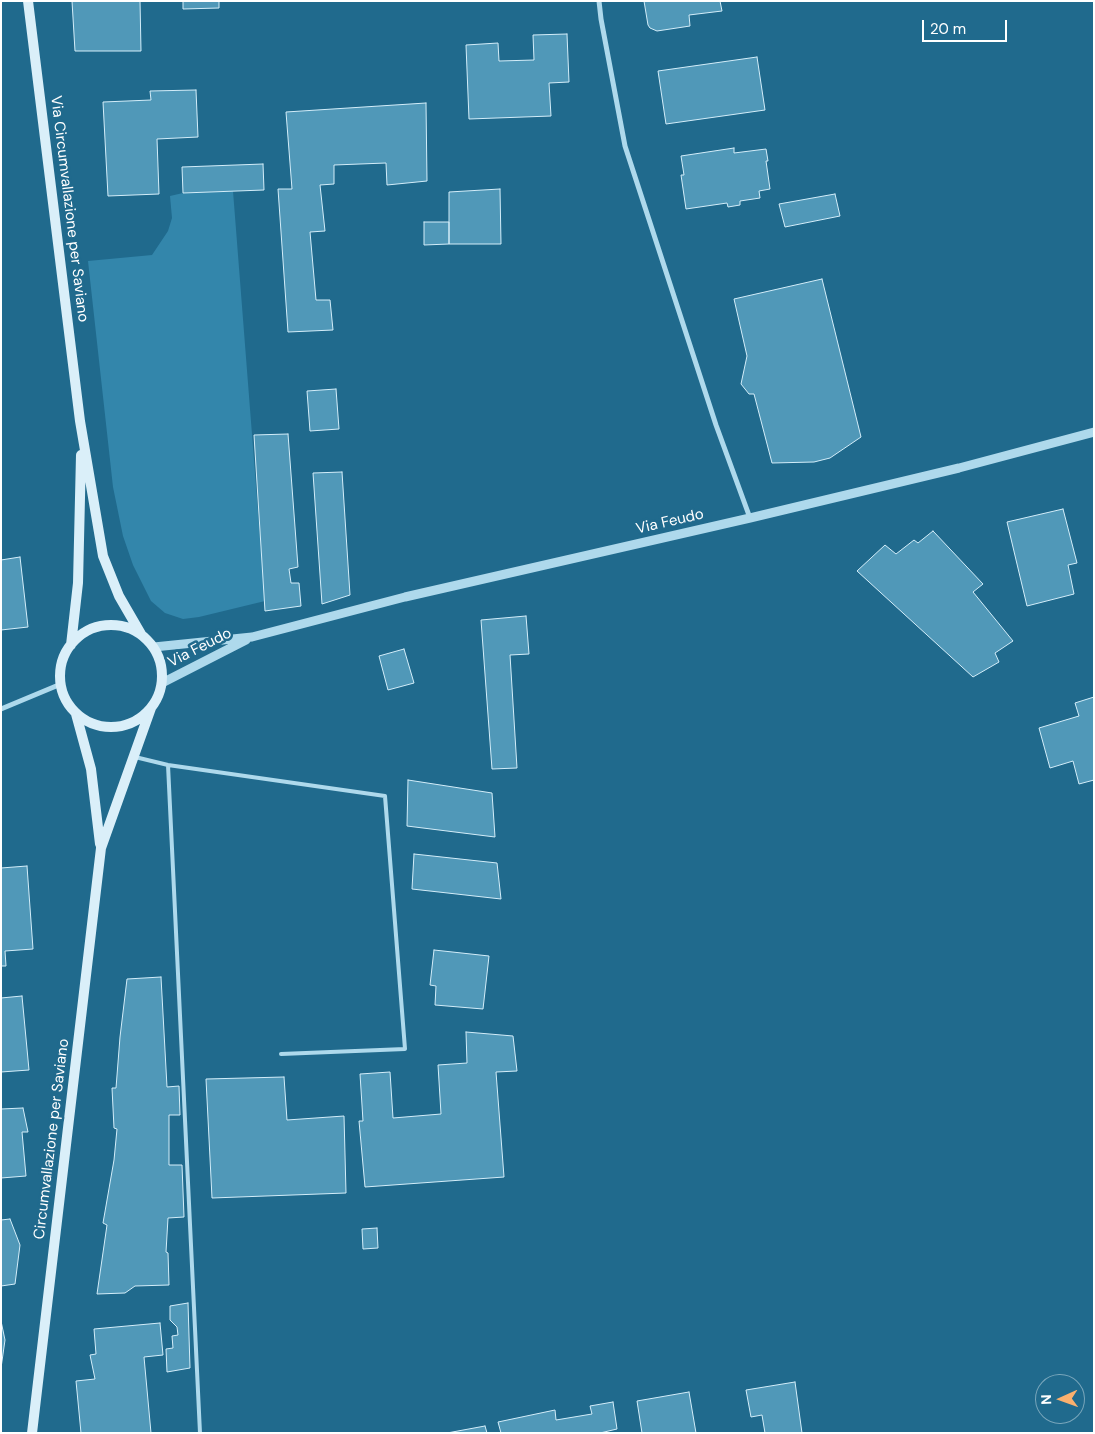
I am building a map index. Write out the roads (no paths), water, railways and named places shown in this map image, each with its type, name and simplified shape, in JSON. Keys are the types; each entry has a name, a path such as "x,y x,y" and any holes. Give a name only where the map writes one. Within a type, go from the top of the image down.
{"main road":[{"name":"Via Circumvallazione per Saviano","path":"28,1 80,421 103,556 119,596 141,634"},
{"name":"Via Circumvallazione per Saviano","path":"71,645 78,583 81,462 80,421"},
{"path":"112,625 127,627 141,634 154,647 162,671 159,697 151,708 139,720 123,726 106,728 90,723 76,714 66,700 61,684 60,670 64,657 71,645 82,634 96,627 112,625"},
{"name":"Circumvallazione per Saviano","path":"32,1433 101,848 151,708"},
{"name":"Circumvallazione per Saviano","path":"76,714 91,769 101,848"}],"street":[{"path":"599,1 625,146 716,425 750,518"},
{"name":"Via Feudo","path":"154,647 252,637 405,596 750,518 959,468 1094,432"},
{"name":"Via Feudo","path":"162,683 252,637"},
{"path":"1,709 61,684"}],"lane":[{"path":"133,757 168,765 385,796 405,1049 281,1054"},
{"path":"168,765 200,1433"}]}
